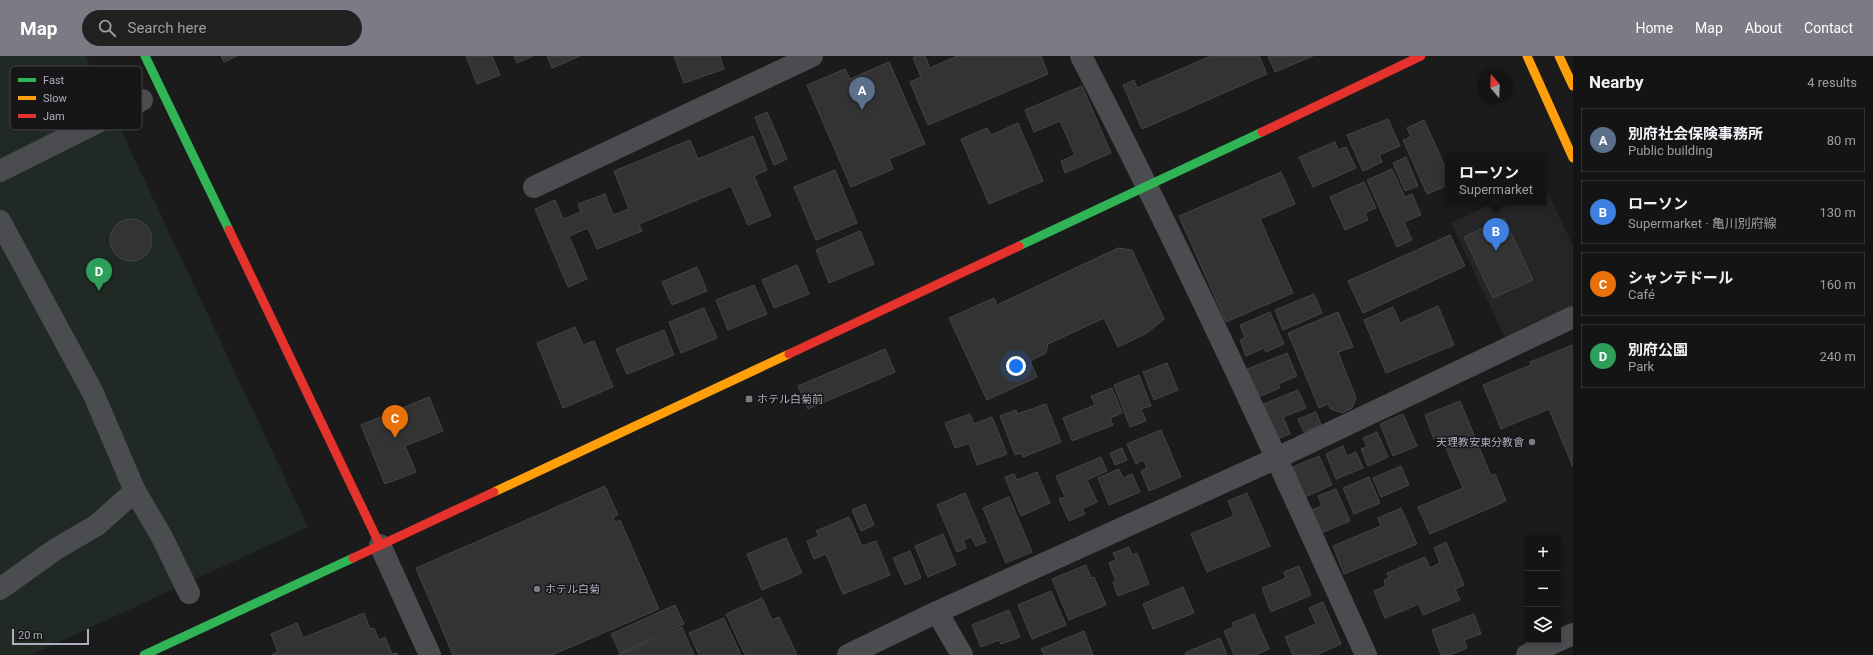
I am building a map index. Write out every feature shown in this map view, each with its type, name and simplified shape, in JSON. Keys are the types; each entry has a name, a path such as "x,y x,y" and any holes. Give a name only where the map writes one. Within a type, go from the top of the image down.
{"street":[{"path":"145,56 380,545 430,655"},
{"path":"534,187 812,56"},
{"path":"1081,56 1148,186 1277,458 1366,655"},
{"path":"144,655 1148,186 1421,56"},
{"path":"1527,56 1573,158"},
{"path":"1559,56 1573,86"},
{"path":"0,170 81,130"},
{"path":"0,221 93,393 135,491 162,537 189,593"},
{"path":"848,655 937,612 1277,458 1573,317"},
{"path":"0,589 56,549 97,526 135,491"},
{"path":"937,612 962,655"},
{"path":"1527,655 1573,634"}],"shaded area":[{"path":"0,56 86,56 91,66 10,66 10,130 121,130 308,527 31,655 0,655"},
{"path":"1547,191 1573,246 1573,307 1505,338 1451,223 1489,205 1547,205"}],"building":[{"path":"221,56 237,56 224,62"},
{"path":"466,56 492,56 500,75 477,84"},
{"path":"514,56 533,56 517,63"},
{"path":"547,56 580,56 552,68"},
{"path":"674,56 720,56 724,69 684,83"},
{"path":"916,56 925,56 930,68 957,56 1041,56 1048,74 928,125 910,82 921,77 913,58"},
{"path":"1211,56 1259,56 1267,74 1142,129 1123,85 1134,80 1137,88"},
{"path":"1268,56 1313,56 1275,72"},
{"path":"889,62 925,144 889,159 893,169 851,187 807,85 845,69 850,79"},
{"path":"1082,86 1111,153 1065,173 1061,161 1075,155 1060,121 1034,132 1025,110"},
{"path":"767,112 787,159 774,165 755,117"},
{"path":"1388,119 1400,146 1379,155 1382,162 1363,171 1347,135"},
{"path":"1424,120 1445,166 1445,186 1427,194 1403,140 1411,137 1407,128"},
{"path":"1018,123 1043,181 989,204 961,139 987,128 991,135"},
{"path":"753,136 767,170 754,176 771,216 748,225 731,186 639,224 642,231 597,249 588,228 569,236 587,279 568,287 535,209 555,200 563,219 581,212 578,204 605,194 613,215 629,209 614,171 690,140 698,159"},
{"path":"1335,142 1338,150 1346,147 1356,168 1313,187 1299,157"},
{"path":"1406,157 1418,186 1405,191 1393,163"},
{"path":"1392,169 1405,197 1412,194 1421,215 1404,222 1412,240 1397,247 1367,180"},
{"path":"835,170 857,223 816,240 794,187"},
{"path":"1281,172 1295,204 1260,219 1293,293 1226,322 1179,216"},
{"path":"1364,182 1376,208 1365,213 1368,220 1345,230 1330,197"},
{"path":"1504,218 1533,280 1493,298 1464,237"},
{"path":"127,219 135,219 146,225 152,236 152,244 146,255 135,261 127,261 116,255 110,244 110,236 116,225"},
{"path":"860,231 874,264 829,283 816,250"},
{"path":"1450,235 1465,266 1363,313 1348,281"},
{"path":"1118,248 1132,250 1164,319 1147,333 1118,347 1104,318 1048,344 1046,353 1030,361 1037,377 987,400 949,318 994,298 997,305"},
{"path":"797,265 809,294 774,308 762,280"},
{"path":"697,267 707,291 672,305 662,282"},
{"path":"754,285 767,314 728,330 716,300"},
{"path":"1314,294 1322,313 1283,330 1275,310"},
{"path":"1438,306 1454,345 1386,373 1364,320 1393,307 1400,323"},
{"path":"704,308 717,338 681,353 669,322"},
{"path":"1270,312 1284,344 1266,352 1264,348 1246,356 1240,340 1245,338 1240,325"},
{"path":"1338,312 1353,347 1338,352 1356,398 1352,408 1342,413 1331,409 1328,404 1319,408 1288,333"},
{"path":"575,327 583,345 594,341 613,387 563,408 537,343"},
{"path":"664,330 674,355 627,374 616,349"},
{"path":"1573,345 1573,467 1549,409 1501,429 1483,385 1531,365 1530,362"},
{"path":"885,349 895,372 808,409 798,386"},
{"path":"1287,353 1297,376 1278,384 1280,388 1256,398 1245,370"},
{"path":"1167,363 1178,390 1154,400 1143,372"},
{"path":"1139,375 1151,406 1141,409 1146,421 1130,427 1114,385"},
{"path":"1112,388 1122,413 1110,418 1113,425 1072,441 1063,418 1095,405 1091,396"},
{"path":"1298,390 1306,408 1283,417 1290,434 1270,442 1256,407"},
{"path":"429,397 443,431 405,446 416,472 385,484 361,425"},
{"path":"1460,401 1491,476 1495,474 1506,501 1430,534 1418,507 1463,488 1441,436 1434,439 1425,415"},
{"path":"1046,404 1061,442 1023,457 1021,453 1015,455 1000,416 1016,410 1017,414"},
{"path":"1316,412 1321,425 1304,432 1298,419"},
{"path":"970,414 974,424 992,417 1007,454 977,465 969,443 955,448 945,423"},
{"path":"1403,414 1417,446 1393,456 1380,424"},
{"path":"1161,430 1181,477 1149,491 1141,471 1147,468 1143,460 1136,464 1127,444"},
{"path":"1377,432 1388,457 1368,466 1361,449 1367,447 1363,438"},
{"path":"1343,446 1347,456 1356,452 1363,468 1336,479 1326,454"},
{"path":"1122,448 1127,460 1115,465 1110,453"},
{"path":"1319,456 1332,485 1305,497 1293,467"},
{"path":"1101,457 1107,471 1087,480 1097,502 1082,509 1085,514 1069,521 1059,499 1065,497 1056,476"},
{"path":"1401,466 1409,485 1381,497 1373,478"},
{"path":"1119,469 1123,478 1132,474 1140,492 1109,505 1098,478"},
{"path":"1037,472 1050,503 1021,516 1005,477 1014,474 1017,480"},
{"path":"1369,477 1380,503 1354,514 1343,488"},
{"name":"ホテル白菊","path":"605,486 618,515 613,517 615,523 620,520 659,609 552,655 453,655 416,568"},
{"path":"1336,489 1350,521 1321,533 1312,510 1322,506 1318,496"},
{"path":"965,493 986,542 976,546 971,537 963,540 966,548 957,552 937,505"},
{"path":"1247,493 1270,546 1207,572 1191,534 1234,516 1228,501"},
{"path":"1009,497 1032,552 1006,563 983,508"},
{"path":"865,504 874,525 861,531 852,510"},
{"path":"1401,508 1417,544 1344,574 1333,546 1381,526 1378,518"},
{"path":"849,517 862,546 876,541 890,575 843,594 826,554 814,559 807,541 819,536 816,531"},
{"path":"943,534 956,565 928,577 915,546"},
{"path":"786,538 802,573 762,590 747,554"},
{"path":"1446,542 1464,585 1455,589 1460,600 1423,615 1419,604 1385,618 1374,591 1386,586 1384,580 1389,578 1387,573 1425,557 1430,568 1440,563 1434,548"},
{"path":"1129,547 1132,555 1137,553 1149,584 1118,596 1113,582 1116,581 1109,563 1116,560 1113,553"},
{"path":"910,551 921,578 905,585 893,558"},
{"path":"1086,565 1091,578 1094,577 1106,605 1069,620 1052,579"},
{"path":"1299,566 1311,595 1271,612 1262,588 1286,578 1284,572"},
{"path":"1183,587 1194,613 1153,629 1143,604"},
{"path":"1051,591 1066,625 1032,639 1018,605"},
{"path":"762,598 772,620 779,617 797,655 745,655 726,614"},
{"path":"1323,602 1341,644 1316,655 1293,655 1285,637 1316,624 1309,608"},
{"path":"675,605 684,624 620,653 611,634"},
{"path":"1009,610 1020,637 1001,644 999,640 981,647 972,625"},
{"path":"364,613 370,629 374,628 379,640 385,637 392,654 397,653 398,655 271,655 278,652 271,634 297,623 303,638"},
{"path":"1254,614 1269,649 1255,655 1234,655 1224,631 1234,627 1232,623"},
{"path":"1474,614 1481,634 1464,640 1467,648 1450,655 1441,655 1432,630"},
{"path":"724,618 741,655 699,655 689,633"},
{"path":"682,627 694,655 618,655"},
{"path":"1084,631 1093,655 1044,655 1041,649"},
{"path":"1220,638 1227,655 1186,655 1185,653"}],"traffic: fast":[{"path":"145,56 229,230"},
{"path":"1019,246 1262,132"},
{"path":"144,655 353,558"}],"traffic: slow":[{"path":"1527,56 1573,158"},
{"path":"1559,56 1573,86"},
{"path":"494,492 789,354"}],"traffic: jam":[{"path":"1262,132 1421,56"},
{"path":"229,230 380,545"},
{"path":"789,354 1019,246"},
{"path":"353,558 494,492"}],"place":[{"name":"別府社会保険事務所","path":"862,110"},
{"name":"ローソン","path":"1496,251"},
{"name":"別府公園","path":"99,291"},
{"name":"ホテル白菊前","path":"749,399"},
{"name":"シャンテドール","path":"395,438"},
{"name":"天理教安東分教會","path":"1532,442"},
{"name":"ホテル白菊","path":"537,589"}]}
